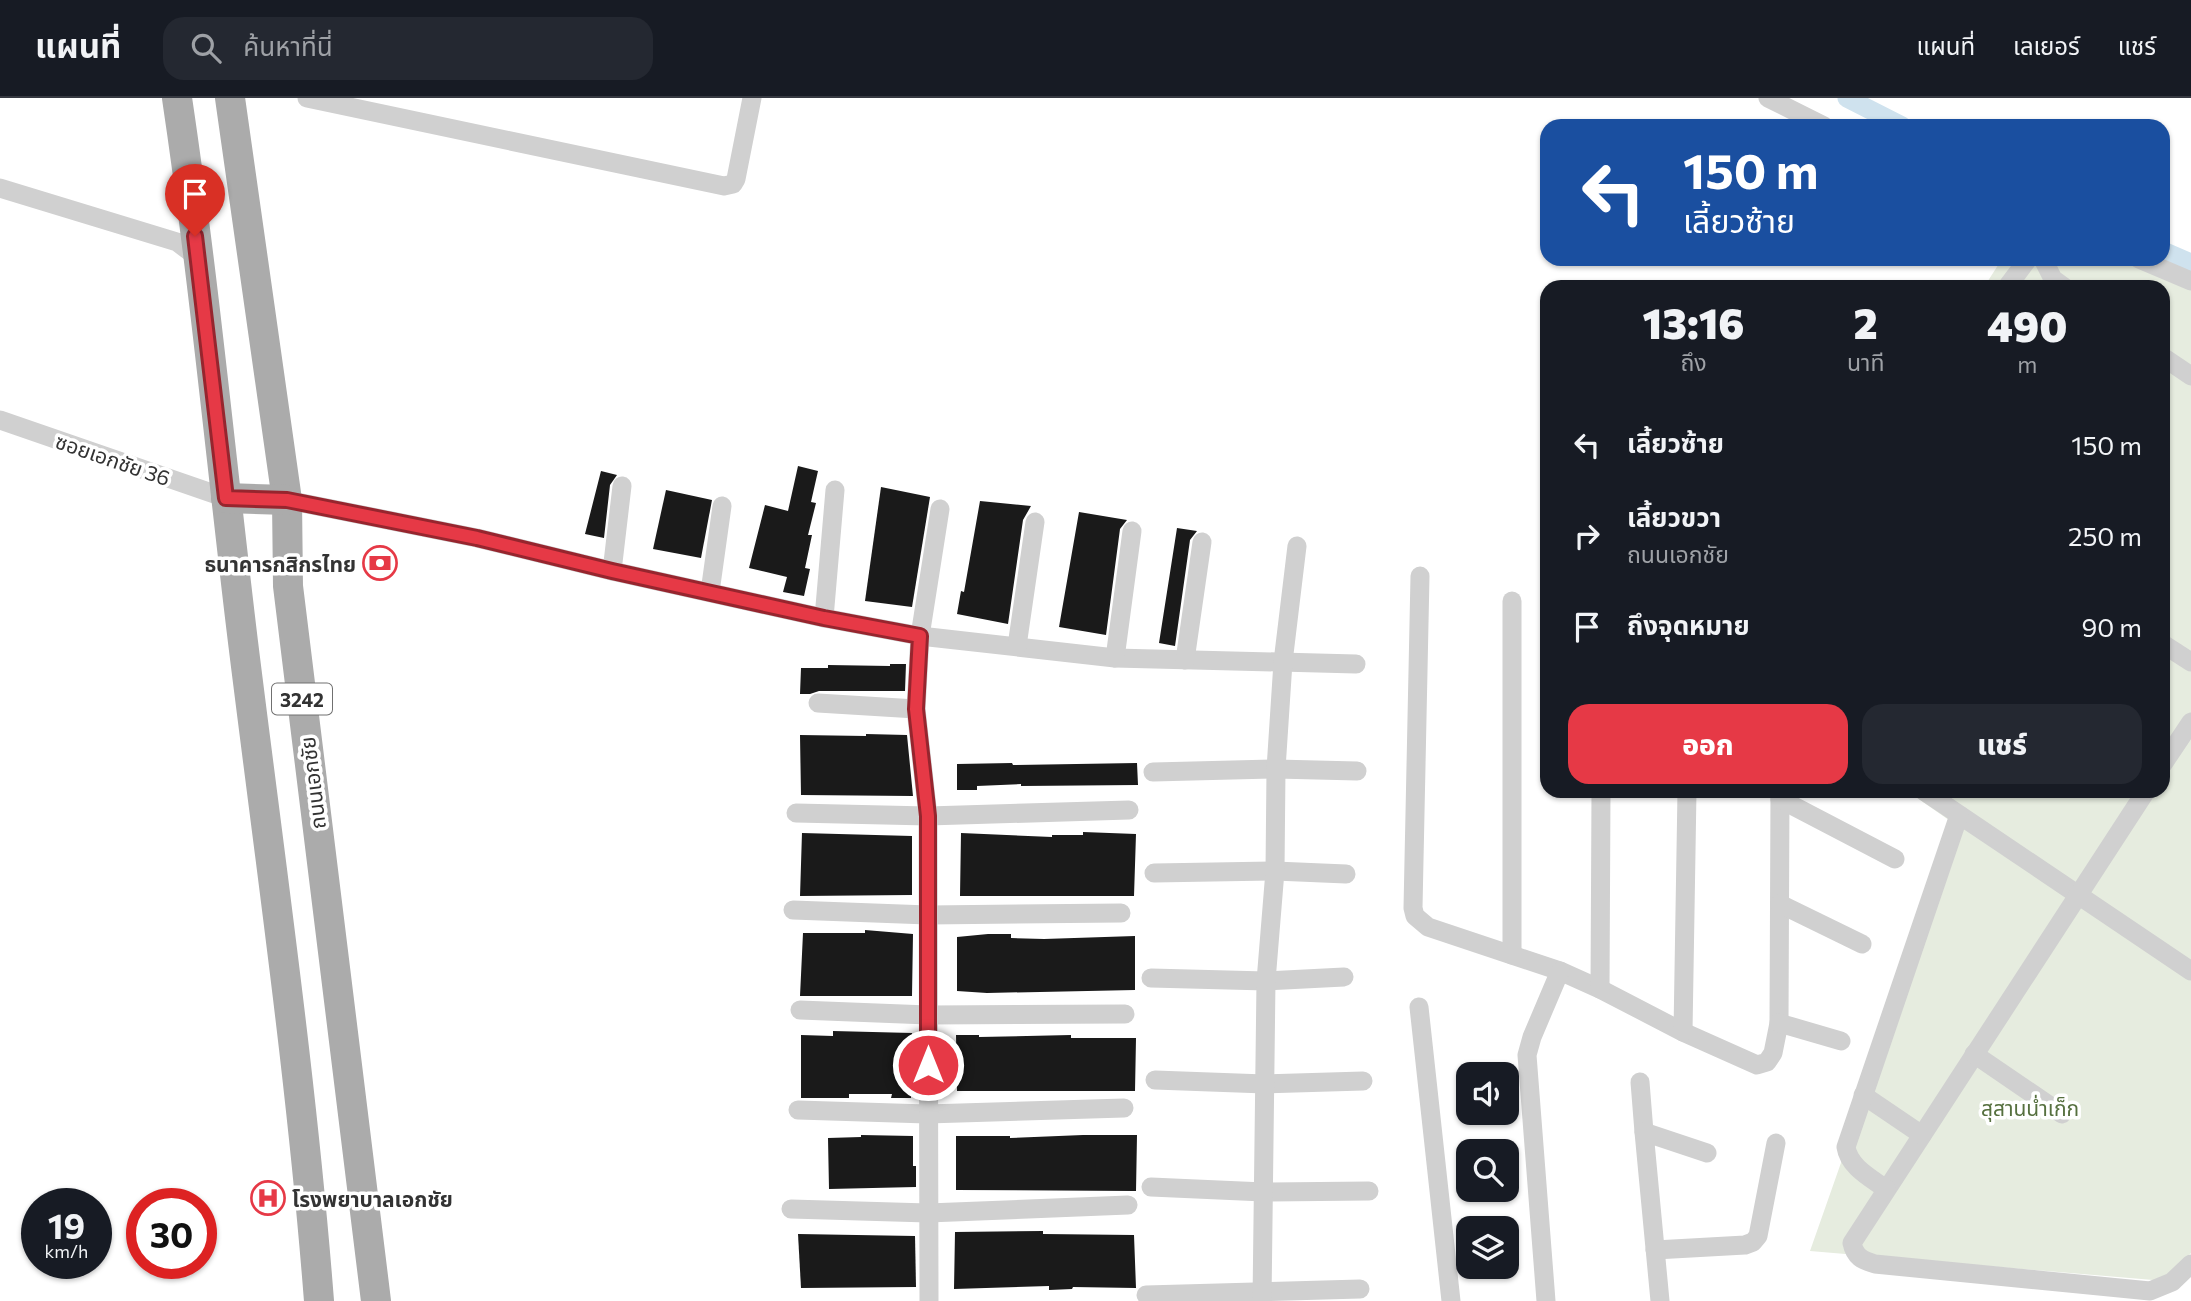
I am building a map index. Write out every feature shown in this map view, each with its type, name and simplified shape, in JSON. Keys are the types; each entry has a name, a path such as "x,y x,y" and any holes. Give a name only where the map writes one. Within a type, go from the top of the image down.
{"main road":[{"name":"3242","path":"177,98 191,193 310,1182 320,1301"},
{"name":"ถนนเอกชัย","path":"230,98 287,500 288,586 376,1301"},
{"path":"226,498 287,500"}],"street":[{"path":"307,98 724,186 733,184 736,179 752,98"},
{"path":"1768,98 1810,119"},
{"path":"0,188 177,242 197,257"},
{"path":"2156,266 2191,281"},
{"path":"2170,362 2191,376"},
{"name":"ซอยเอกชัย 36","path":"0,420 226,498"},
{"path":"612,571 622,486"},
{"path":"824,618 835,490"},
{"path":"287,500 477,538 824,618 920,636 1115,658 1356,664"},
{"path":"709,592 722,506"},
{"path":"929,1301 928,816 916,709 920,636 940,509"},
{"path":"1017,646 1035,522"},
{"path":"1115,658 1132,531"},
{"path":"1185,660 1202,542"},
{"path":"1262,1296 1266,981 1275,871 1276,769 1283,662 1297,546"},
{"path":"1420,576 1413,894 1415,916 1427,927 1560,971 1757,1065 1767,1062 1773,1053 1779,1023 1780,798"},
{"path":"1512,601 1512,955"},
{"path":"2170,648 2191,662"},
{"path":"818,703 916,709"},
{"path":"2170,754 2191,722"},
{"path":"1153,772 1276,769 1357,771"},
{"path":"1600,989 1601,798"},
{"path":"1683,1032 1687,798"},
{"path":"1785,798 1895,859"},
{"path":"1934,798 2191,971"},
{"path":"2141,798 1852,1243 1854,1252 1862,1260 1875,1264 2150,1291 2172,1282 2191,1264"},
{"path":"796,813 928,816 1129,810"},
{"path":"1886,1189 1854,1164 1847,1155 1846,1147 1959,815"},
{"path":"1154,873 1275,871 1346,874"},
{"path":"1780,904 1862,944"},
{"path":"793,910 928,915 1121,913"},
{"path":"1546,1301 1527,1055 1560,971"},
{"path":"1151,978 1266,981 1343,977"},
{"path":"1419,1007 1451,1301"},
{"path":"800,1010 928,1015 1125,1014"},
{"path":"1779,1023 1841,1041"},
{"path":"1974,1054 2062,1114"},
{"path":"1155,1080 1265,1084 1363,1081"},
{"path":"1640,1082 1660,1301"},
{"path":"1863,1095 1922,1135"},
{"path":"798,1110 928,1114 1124,1108"},
{"path":"1644,1132 1707,1153"},
{"path":"1655,1250 1745,1245 1753,1242 1758,1236 1776,1143"},
{"path":"1151,1187 1264,1192 1369,1191"},
{"path":"791,1209 929,1213 1128,1205"},
{"path":"1146,1295 1262,1296 1360,1289"}],"green space":[{"name":"สุสานน่ำเก็ก","path":"2170,263 2191,272 2191,1253 2165,1281 1810,1251 1959,827 1917,798 2170,798 2170,280 1988,280 1998,266 2170,266"}],"building":[{"path":"798,466 818,471 811,502 816,503 808,535 812,535 805,568 810,569 804,596 783,592 787,577 749,568 765,505 788,511"},
{"path":"601,471 617,475 610,485 604,538 585,534"},
{"path":"881,487 930,497 912,607 865,601"},
{"path":"666,490 712,500 701,558 653,549"},
{"path":"980,501 1031,506 1023,520 1008,624 957,614 961,591 964,592"},
{"path":"1079,512 1127,520 1120,529 1106,635 1059,627"},
{"path":"1177,528 1197,531 1190,540 1175,646 1159,643"},
{"path":"906,664 905,691 819,691 800,694 801,668"},
{"path":"800,735 907,735 913,796 801,795"},
{"path":"1137,763 1138,785 1021,784 977,786 977,790 957,790 957,764"},
{"path":"1083,832 1136,834 1134,896 960,896 961,833 1052,837 1083,835"},
{"path":"802,833 912,836 912,895 800,896"},
{"path":"865,930 913,934 912,996 800,996 803,933 865,933"},
{"path":"988,934 1044,939 1135,936 1135,990 987,993 957,991 957,937"},
{"path":"833,1031 912,1033 911,1098 891,1098 892,1094 849,1094 849,1098 801,1098 801,1035 833,1036"},
{"path":"956,1035 1136,1038 1135,1091 957,1091"},
{"path":"861,1135 913,1136 916,1187 829,1189 828,1138"},
{"path":"1137,1135 1136,1191 956,1190 956,1136 1010,1138"},
{"path":"1043,1231 1043,1234 1134,1235 1136,1288 1073,1287 1049,1290 1049,1286 954,1289 955,1232"},
{"path":"798,1234 915,1236 916,1287 801,1288"}],"waterway":[{"path":"1847,98 1888,119"},
{"path":"2170,254 2191,263"}],"place":[{"name":"ธนาคารกสิกรไทย","path":"380,563"},
{"name":"โรงพยาบาลเอกชัย","path":"268,1198"}],"route":[{"path":"195,236 226,498 287,500 477,538 824,618 920,636 916,709 928,816 928,1065"}]}
